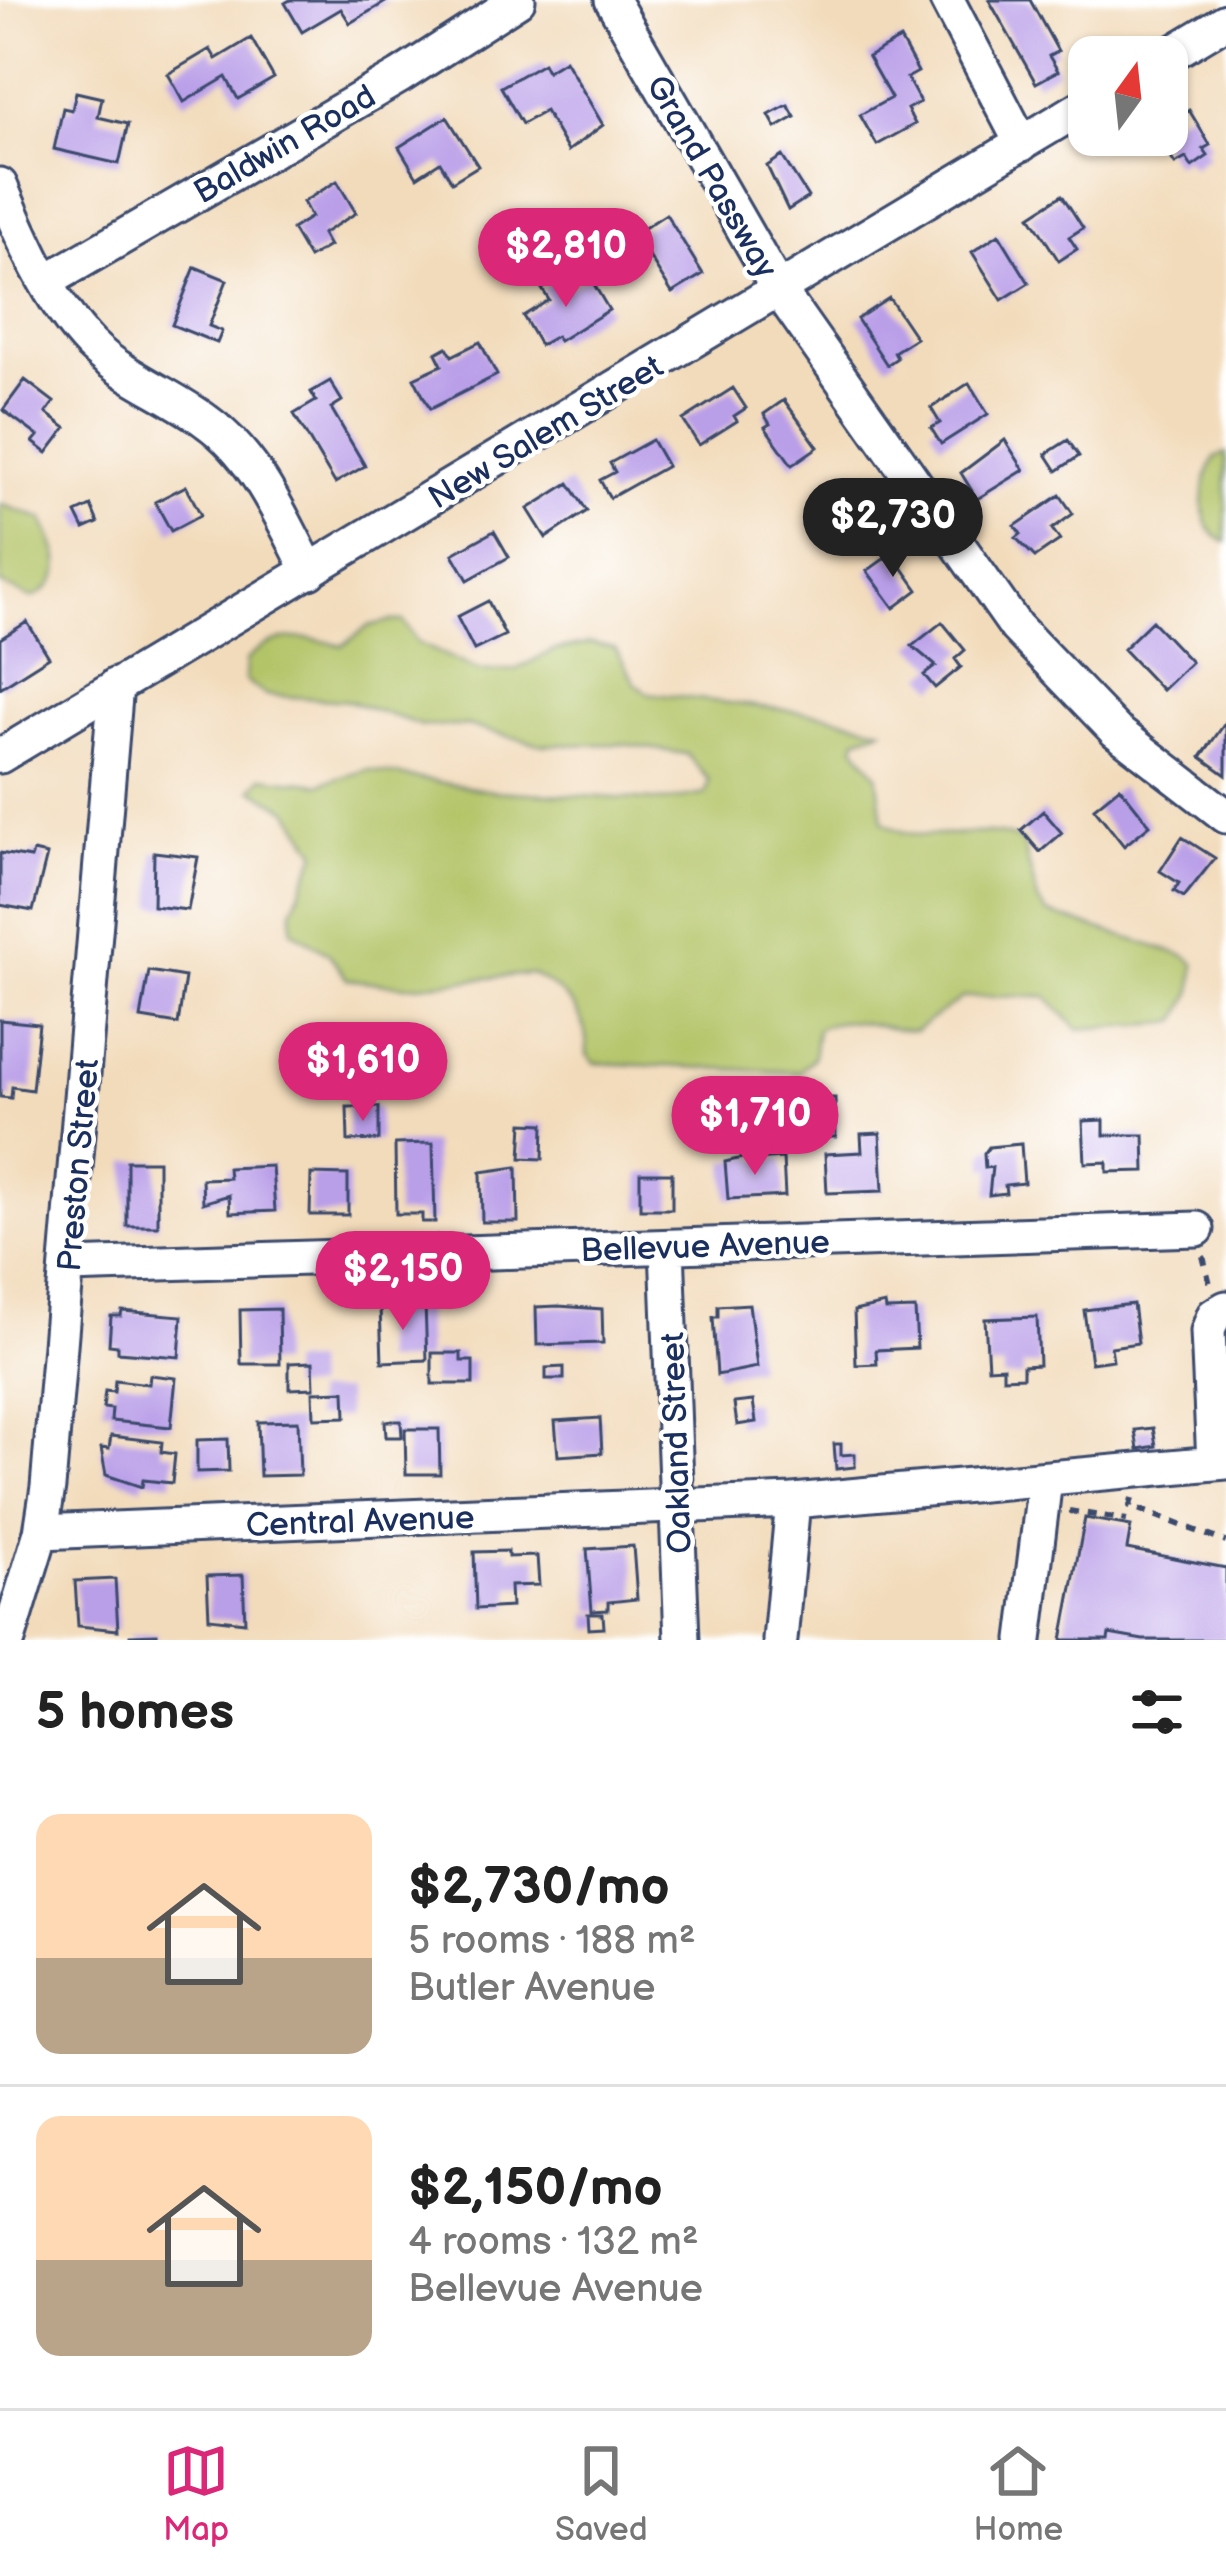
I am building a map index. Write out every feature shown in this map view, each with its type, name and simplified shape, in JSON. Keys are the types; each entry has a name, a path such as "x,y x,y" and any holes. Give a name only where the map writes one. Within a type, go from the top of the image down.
{"street":[{"name":"Baldwin Road","path":"47,281 400,76 518,0"},
{"name":"Grand Passway","path":"612,0 778,289 1016,627 1116,731 1226,816"},
{"path":"947,0 1022,144"},
{"path":"1188,44 1226,21"},
{"name":"New Salem Street","path":"0,757 1068,117"},
{"path":"0,185 47,281 96,350 212,425 236,448 262,483 310,572"},
{"name":"Preston Street","path":"8,1640 41,1532 69,1266 116,686"},
{"name":"Bellevue Avenue","path":"69,1266 1197,1229"},
{"name":"Oakland Street","path":"667,1246 682,1640"},
{"path":"1220,1462 1208,1330 1222,1310"},
{"name":"Central Avenue","path":"41,1532 1044,1493 1138,1471 1220,1462"},
{"path":"1025,1640 1044,1493"},
{"path":"779,1640 793,1501"}],"path":[{"path":"1197,1229 1222,1310"},
{"path":"1044,1493 1126,1522 1138,1471"},
{"path":"1130,1506 1226,1542"}],"green space":[{"path":"1226,453 1226,542 1209,527 1203,504 1210,468 1215,458"},
{"path":"0,504 43,519 53,543 57,573 32,598 0,584"},
{"path":"403,621 418,643 480,671 515,670 552,651 591,643 615,648 636,684 647,693 828,715 883,729 857,738 855,746 877,774 883,821 916,834 989,833 1023,842 1038,901 1047,913 1186,956 1195,964 1193,991 1178,1020 1168,1023 1078,1029 1046,996 963,997 915,1031 852,1022 828,1024 817,1029 813,1058 799,1072 595,1063 587,1055 584,1027 573,1006 531,974 406,986 347,979 329,954 292,930 292,910 317,853 289,810 252,789 262,777 319,784 367,770 492,791 666,801 706,794 709,780 686,754 623,744 543,745 469,726 423,726 349,701 265,695 245,680 246,661 267,645 303,638 342,646 369,626"}],"building":[{"path":"389,0 350,23 341,9 302,32 285,3"},
{"path":"989,0 1030,0 1058,51 1049,56 1058,71 1036,83"},
{"path":"251,38 274,78 238,99 226,77 184,102 168,74 210,49 216,59"},
{"path":"900,39 918,72 907,78 920,102 907,109 915,124 877,145 860,115 891,98 868,57"},
{"path":"565,60 603,125 568,151 545,111 522,124 501,87 543,63 547,71"},
{"path":"76,92 102,98 98,117 128,124 119,164 54,149 63,108 72,110"},
{"path":"788,105 795,117 776,128 769,115"},
{"path":"1188,111 1210,145 1203,149 1208,156 1192,167 1186,158 1175,164 1170,156 1188,156"},
{"path":"447,117 478,166 452,182 440,162 417,177 399,147"},
{"path":"782,156 808,197 788,210 767,166"},
{"path":"337,181 356,213 322,234 329,246 309,258 292,229 311,217 303,202"},
{"path":"1062,195 1083,228 1069,237 1077,249 1059,261 1030,216"},
{"path":"666,214 703,274 672,293 635,234"},
{"path":"999,234 1029,283 1002,300 972,252"},
{"path":"195,267 227,280 209,326 222,331 217,343 172,325"},
{"path":"589,276 609,310 559,341 556,336 540,345 523,316 549,300 542,289 559,279 565,290"},
{"path":"889,298 916,338 894,352 897,358 887,365 857,319"},
{"path":"480,342 497,375 430,409 414,378 442,365 436,353 447,347 452,356"},
{"path":"25,380 54,402 46,413 66,428 47,453 33,442 38,436 3,410"},
{"path":"330,381 342,401 331,408 365,466 335,483 294,414 316,401 311,392"},
{"path":"969,383 988,414 941,444 931,428 940,423 931,408"},
{"path":"733,388 746,408 734,416 737,421 699,445 683,420"},
{"path":"784,400 818,447 792,465 765,427 770,424 764,414"},
{"path":"652,440 667,466 610,498 600,480 615,472 610,463"},
{"path":"1005,440 1024,470 977,499 961,473"},
{"path":"1068,440 1079,456 1057,471 1046,454"},
{"path":"840,481 867,520 843,536 817,497"},
{"path":"569,483 587,511 546,538 528,509"},
{"path":"186,486 201,515 171,531 155,502"},
{"path":"1060,495 1073,514 1052,529 1060,540 1035,557 1016,538 1021,534 1015,526"},
{"path":"91,506 98,523 84,529 76,513"},
{"path":"494,531 509,557 468,580 453,554"},
{"path":"892,553 918,590 894,608 867,571"},
{"path":"488,601 505,635 474,650 457,617"},
{"path":"1152,621 1191,662 1162,690 1123,649"},
{"path":"27,622 49,657 0,688 0,639"},
{"path":"942,622 965,650 955,659 961,667 935,688 924,675 936,666 912,646"},
{"path":"1226,722 1226,775 1201,757"},
{"path":"1120,787 1150,825 1124,846 1094,808"},
{"path":"1043,811 1062,833 1040,852 1021,830"},
{"path":"1182,837 1215,858 1184,897 1174,891 1179,883 1160,871"},
{"path":"33,852 47,855 33,911 0,905 0,853 31,858"},
{"path":"154,852 198,857 188,910 153,906"},
{"path":"149,971 185,977 178,1024 141,1018"},
{"path":"0,1020 39,1024 32,1090 12,1087 11,1098 0,1097"},
{"path":"804,1098 835,1098 836,1137 805,1137"},
{"path":"347,1107 379,1107 379,1140 348,1141"},
{"path":"1104,1120 1104,1135 1144,1135 1145,1171 1107,1172 1107,1162 1085,1163 1083,1121"},
{"path":"523,1123 544,1124 543,1159 521,1158"},
{"path":"880,1133 883,1191 827,1193 825,1154 862,1152 861,1134"},
{"path":"433,1143 435,1222 422,1222 422,1214 396,1214 395,1144"},
{"path":"1021,1144 1024,1183 1005,1185 1006,1193 989,1195 992,1167 985,1168 984,1154 989,1147"},
{"path":"755,1155 756,1160 783,1158 785,1196 728,1199 725,1162"},
{"path":"127,1161 158,1161 158,1226 127,1226"},
{"path":"272,1166 275,1211 230,1213 229,1195 203,1203 202,1179 229,1178 228,1168"},
{"path":"517,1167 518,1222 482,1222 481,1172"},
{"path":"640,1173 672,1173 672,1209 640,1209"},
{"path":"311,1174 348,1175 348,1215 310,1215"},
{"path":"749,1304 757,1367 717,1375 713,1317 718,1317 718,1306"},
{"path":"885,1304 886,1310 915,1309 917,1348 876,1350 877,1364 856,1365 854,1311"},
{"path":"1133,1304 1138,1343 1111,1347 1113,1360 1091,1363 1084,1310"},
{"path":"425,1305 427,1360 382,1362 380,1306"},
{"path":"536,1307 602,1309 603,1343 537,1345"},
{"path":"279,1309 280,1364 241,1364 240,1310"},
{"path":"122,1311 182,1316 179,1357 118,1352 118,1346 109,1345 111,1316 121,1316"},
{"path":"1037,1317 1039,1365 1023,1366 1023,1377 1003,1378 1003,1367 988,1368 985,1319"},
{"path":"432,1353 461,1353 461,1361 473,1361 473,1384 432,1384"},
{"path":"313,1362 314,1388 289,1389 289,1363"},
{"path":"564,1367 564,1379 546,1379 546,1368"},
{"path":"150,1375 176,1378 171,1427 111,1421 112,1409 103,1408 105,1391 114,1392 115,1380 149,1384"},
{"path":"345,1391 346,1417 314,1418 313,1392"},
{"path":"753,1401 756,1422 737,1425 734,1403"},
{"path":"600,1418 602,1453 558,1456 555,1421"},
{"path":"298,1421 300,1475 260,1476 258,1422"},
{"path":"385,1421 401,1421 402,1437 386,1437"},
{"path":"1153,1428 1156,1446 1138,1449 1135,1430"},
{"path":"405,1429 439,1429 440,1474 406,1474"},
{"path":"111,1436 162,1442 161,1452 175,1454 172,1483 143,1480 142,1487 106,1475 101,1448 109,1449"},
{"path":"228,1439 229,1471 197,1472 197,1440"},
{"path":"834,1444 841,1444 841,1455 855,1454 855,1467 836,1469"},
{"path":"1085,1518 1131,1526 1127,1549 1226,1568 1226,1640 1143,1640 1109,1634 1108,1640 1062,1640"},
{"path":"633,1546 637,1599 608,1602 608,1610 592,1611 587,1549"},
{"path":"508,1551 508,1557 537,1556 539,1585 510,1586 511,1607 476,1609 474,1552"},
{"path":"243,1575 245,1622 209,1618 207,1576"},
{"path":"115,1579 118,1630 78,1626 75,1581"},
{"path":"588,1614 603,1614 604,1628 589,1629"},
{"path":"157,1634 157,1640 130,1640 130,1635"}]}
